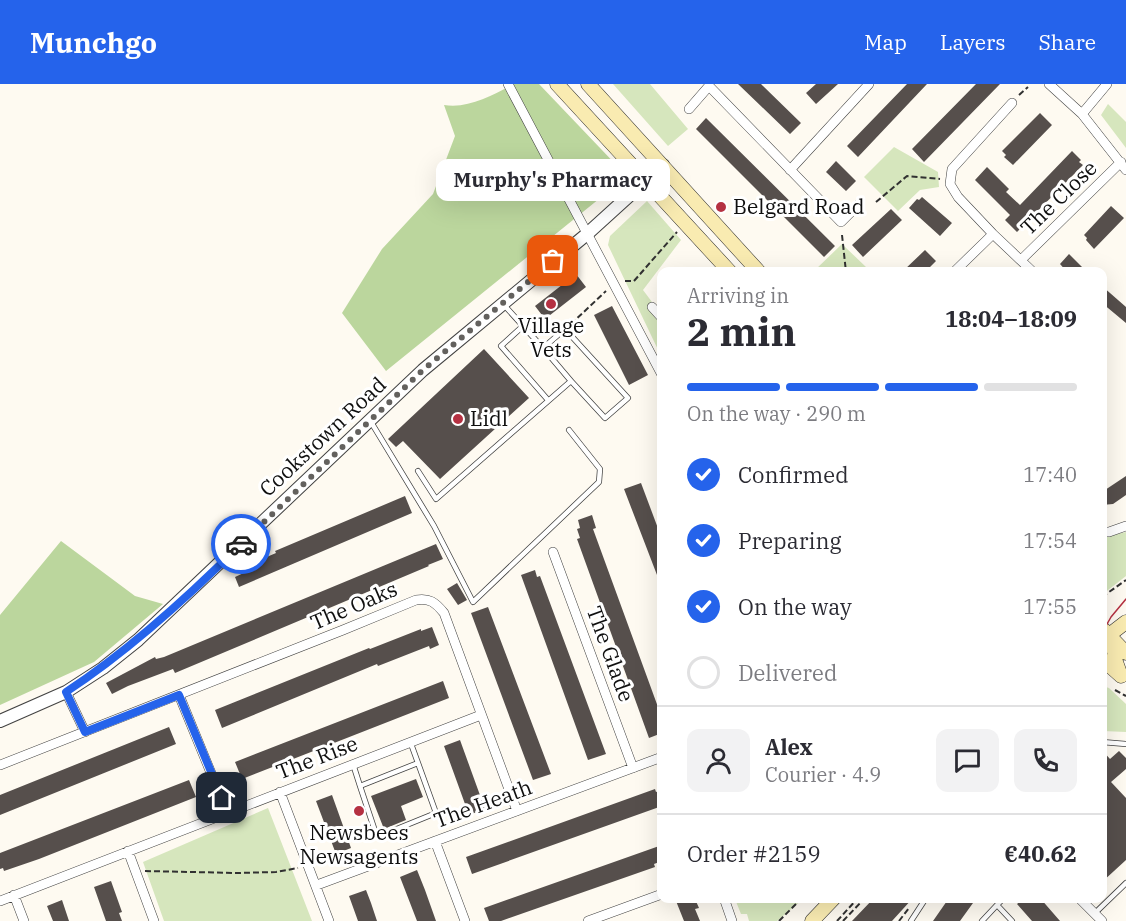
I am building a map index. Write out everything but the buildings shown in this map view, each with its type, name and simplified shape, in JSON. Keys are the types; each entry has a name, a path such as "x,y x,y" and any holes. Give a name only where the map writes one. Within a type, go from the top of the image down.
{"main road":[{"path":"588,84 755,267"},
{"path":"562,86 726,267"},
{"path":"1107,634 1126,622"},
{"path":"1107,637 1126,653"},
{"path":"1107,640 1124,678"},
{"path":"1107,663 1124,678"},
{"path":"812,921 829,903"}],"street":[{"path":"508,84 657,366"},
{"path":"790,171 868,84"},
{"path":"1049,84 1082,114 1124,166"},
{"path":"1082,114 1107,84"},
{"path":"689,109 709,86 841,222 860,203"},
{"name":"The Close","path":"1014,100 952,169 950,184 958,197 993,234 1029,267"},
{"name":"Cookstown Road","path":"0,721 66,692 104,668 138,640 423,370 587,234 663,165"},
{"name":"The Close","path":"1022,259 1124,166"},
{"name":"The Close","path":"959,267 993,234"},
{"path":"652,307 657,312"},
{"path":"1107,532 1126,526"},
{"name":"The Glade","path":"553,552 633,768"},
{"name":"The Oaks","path":"0,765 416,600 428,599 437,603 444,613 516,811"},
{"path":"66,692 85,732"},
{"path":"179,695 227,812"},
{"name":"The Rise","path":"0,901 481,715"},
{"name":"The Heath","path":"317,885 657,759"},
{"path":"280,792 329,921"},
{"path":"435,841 465,921"},
{"path":"129,851 154,921"},
{"path":"14,895 24,921"},
{"path":"594,920 657,896"},
{"path":"726,903 732,921"},
{"path":"1084,903 1098,917"}],"lane":[{"path":"502,303 605,418 628,398 565,329 543,348"},
{"path":"523,326 501,346 549,400"},
{"path":"417,471 436,499 571,381"},
{"path":"370,420 434,526 473,602 599,482 600,469 569,430"},
{"path":"353,763 377,837 436,813 410,741"},
{"path":"1107,742 1126,744"},
{"path":"360,786 418,763"},
{"path":"1098,917 1125,886"},
{"path":"911,921 923,903"},
{"path":"982,921 997,905 1012,921"}],"path":[{"path":"1014,100 1028,87"},
{"path":"876,202 907,176 940,179"},
{"path":"625,281 634,281 680,229"},
{"path":"842,235 845,267"},
{"path":"565,329 608,289"},
{"path":"1107,593 1126,580"},
{"path":"1115,690 1126,696"},
{"path":"137,874 147,870 276,872 301,867"},
{"path":"779,921 797,903"},
{"path":"837,921 853,903"},
{"path":"843,921 860,903"},
{"path":"899,921 910,906"}],"green space":[{"path":"514,84 539,84 621,170 623,176 620,182 386,371 342,313 382,249 433,194 455,136 444,105 472,103"},
{"path":"613,84 650,84 688,129 668,146"},
{"path":"1108,104 1126,122 1126,148 1101,115"},
{"path":"894,147 938,172 939,187 920,190 898,211 864,177"},
{"path":"647,201 681,240 660,267 657,267 657,272 643,290 657,309 657,348 608,245 610,236"},
{"path":"842,244 866,267 818,267"},
{"path":"1126,532 1126,576 1107,591 1107,536"},
{"path":"61,541 135,596 163,604 94,662 0,705 0,615"},
{"path":"1107,687 1126,704 1126,732 1107,731"},
{"path":"268,808 312,921 164,921 143,862"},
{"path":"737,903 798,903 777,921 749,921 747,914 741,914"}],"tram line":[{"path":"1107,624 1126,599"}],"way so far":[{"path":"241,544 423,370 553,261"}],"place":[{"name":"Belgard Road","path":"721,207"},
{"name":"Murphy's Pharmacy","path":"553,261"},
{"name":"Village Vets","path":"551,304"},
{"name":"Lidl","path":"458,419"},
{"name":"Newsbees Newsagents","path":"359,811"}],"route":[{"path":"222,798 179,695 85,732 66,692 104,668 138,640 241,544"}]}
